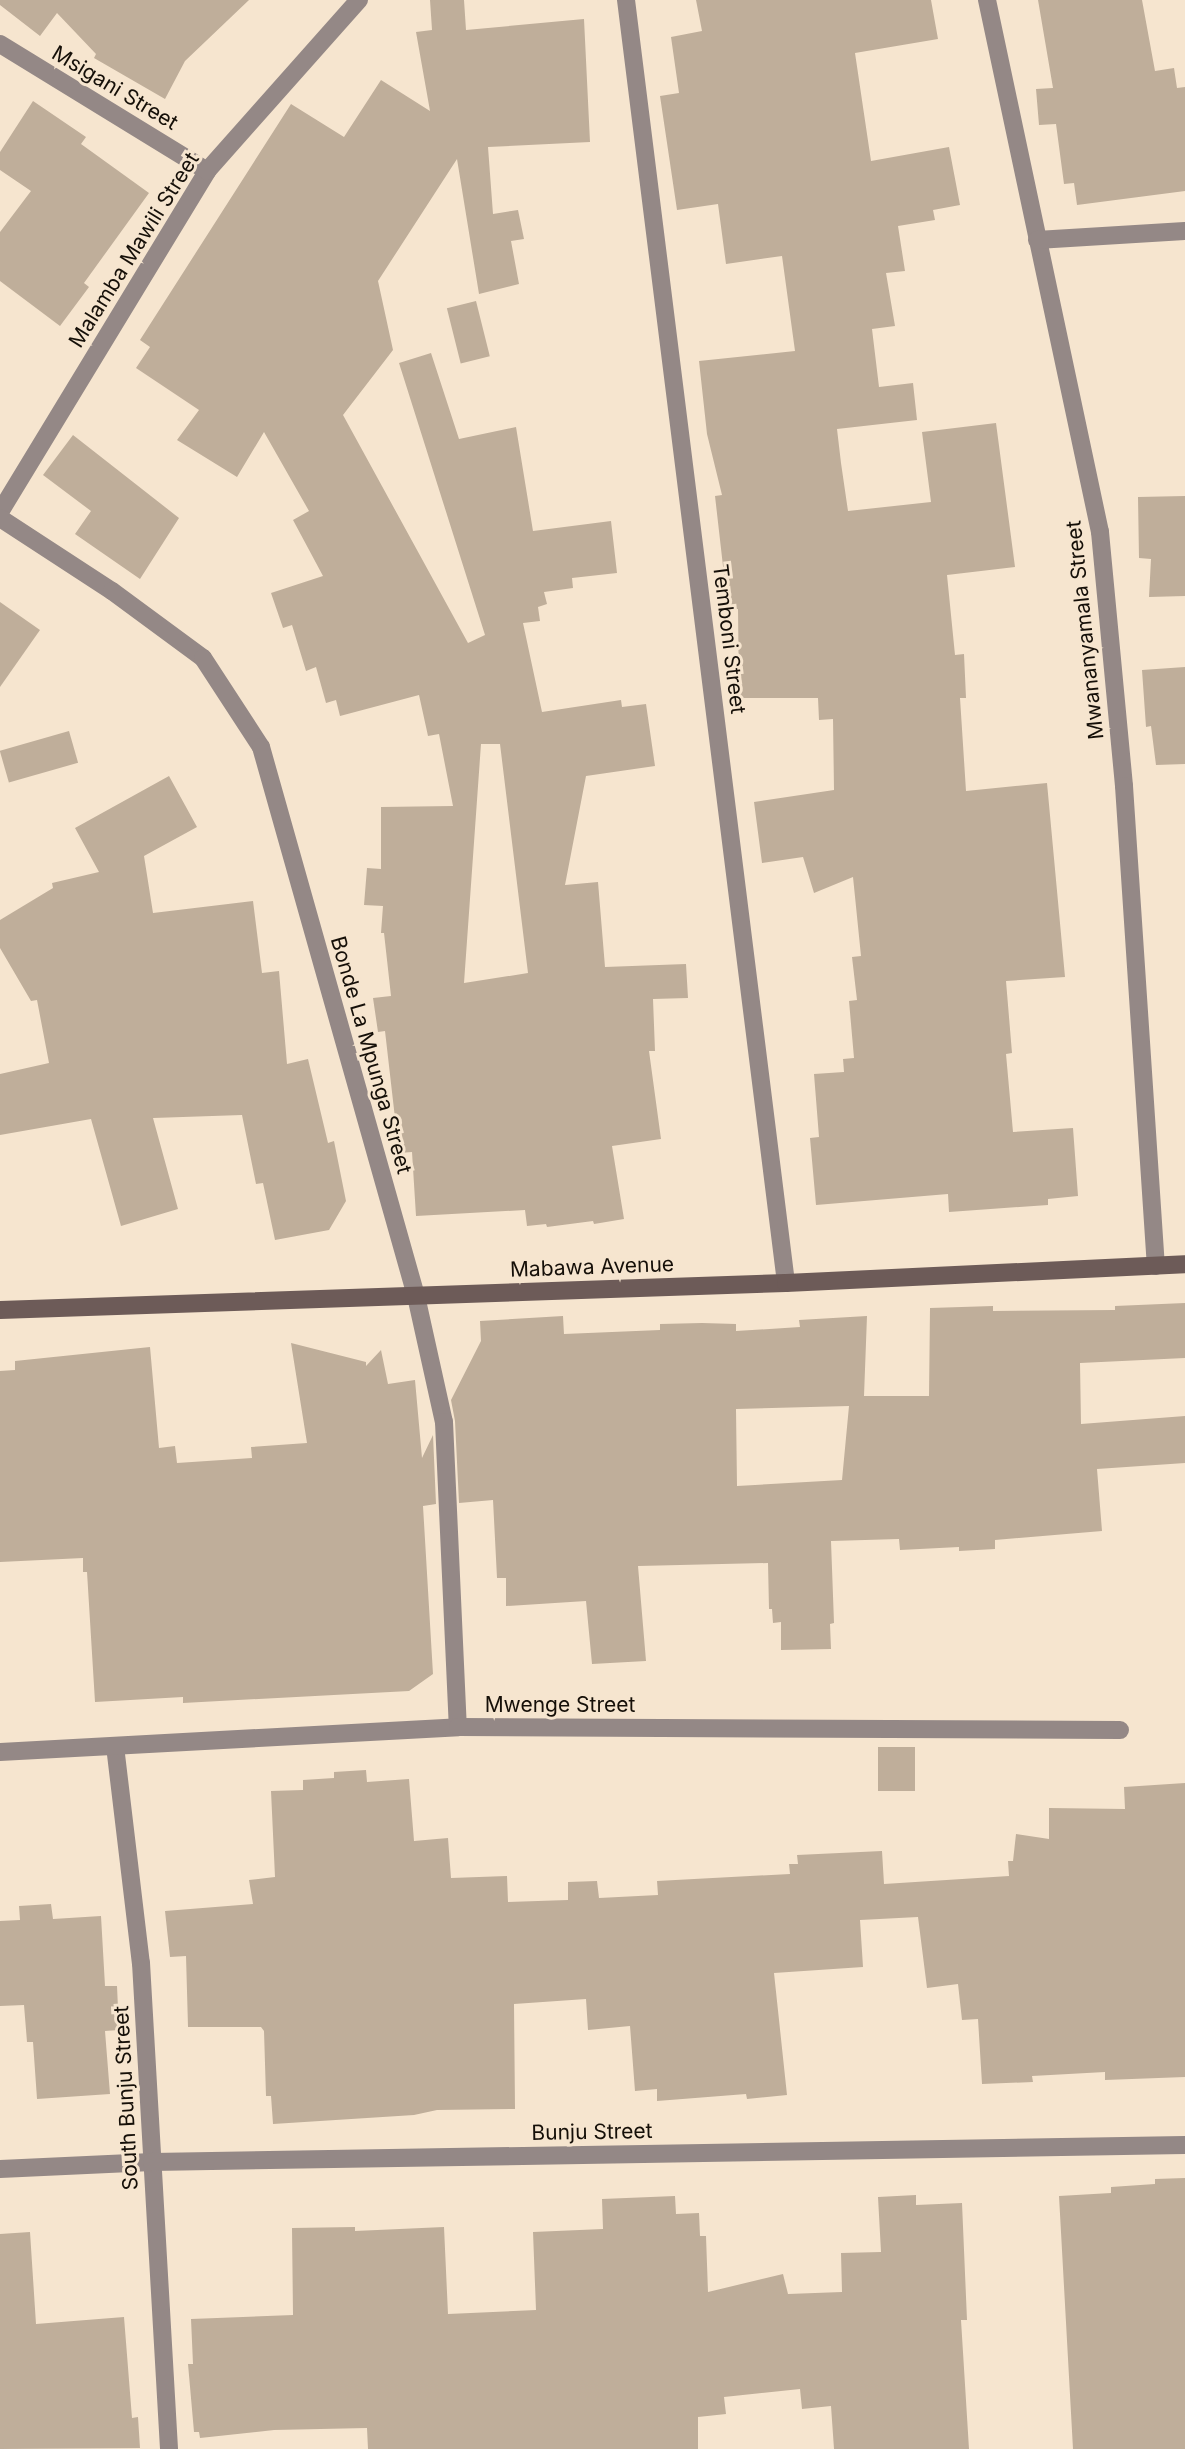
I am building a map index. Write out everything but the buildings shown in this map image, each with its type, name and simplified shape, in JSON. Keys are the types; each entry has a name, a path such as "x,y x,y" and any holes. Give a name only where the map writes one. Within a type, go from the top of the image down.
{"street":[{"name":"Malamba Mawili Street","path":"0,512 207,171 359,0"},
{"name":"Temboni Street","path":"626,0 786,1283"},
{"name":"Mwananyamala Street","path":"987,0 1100,532 1124,786 1156,1266"},
{"name":"Msigani Street","path":"0,44 207,171"},
{"path":"1037,240 1185,231"},
{"name":"Bonde La Mpunga Street","path":"0,518 112,591 203,658 261,747 416,1296 444,1422 458,1727"},
{"name":"Mabawa Avenue","path":"0,1310 786,1283 1185,1264"},
{"name":"Mwenge Street","path":"0,1752 458,1727 1120,1730"},
{"name":"South Bunju Street","path":"115,1746 141,1963 169,2449"},
{"name":"Bunju Street","path":"0,2169 152,2162 1185,2146"}]}
